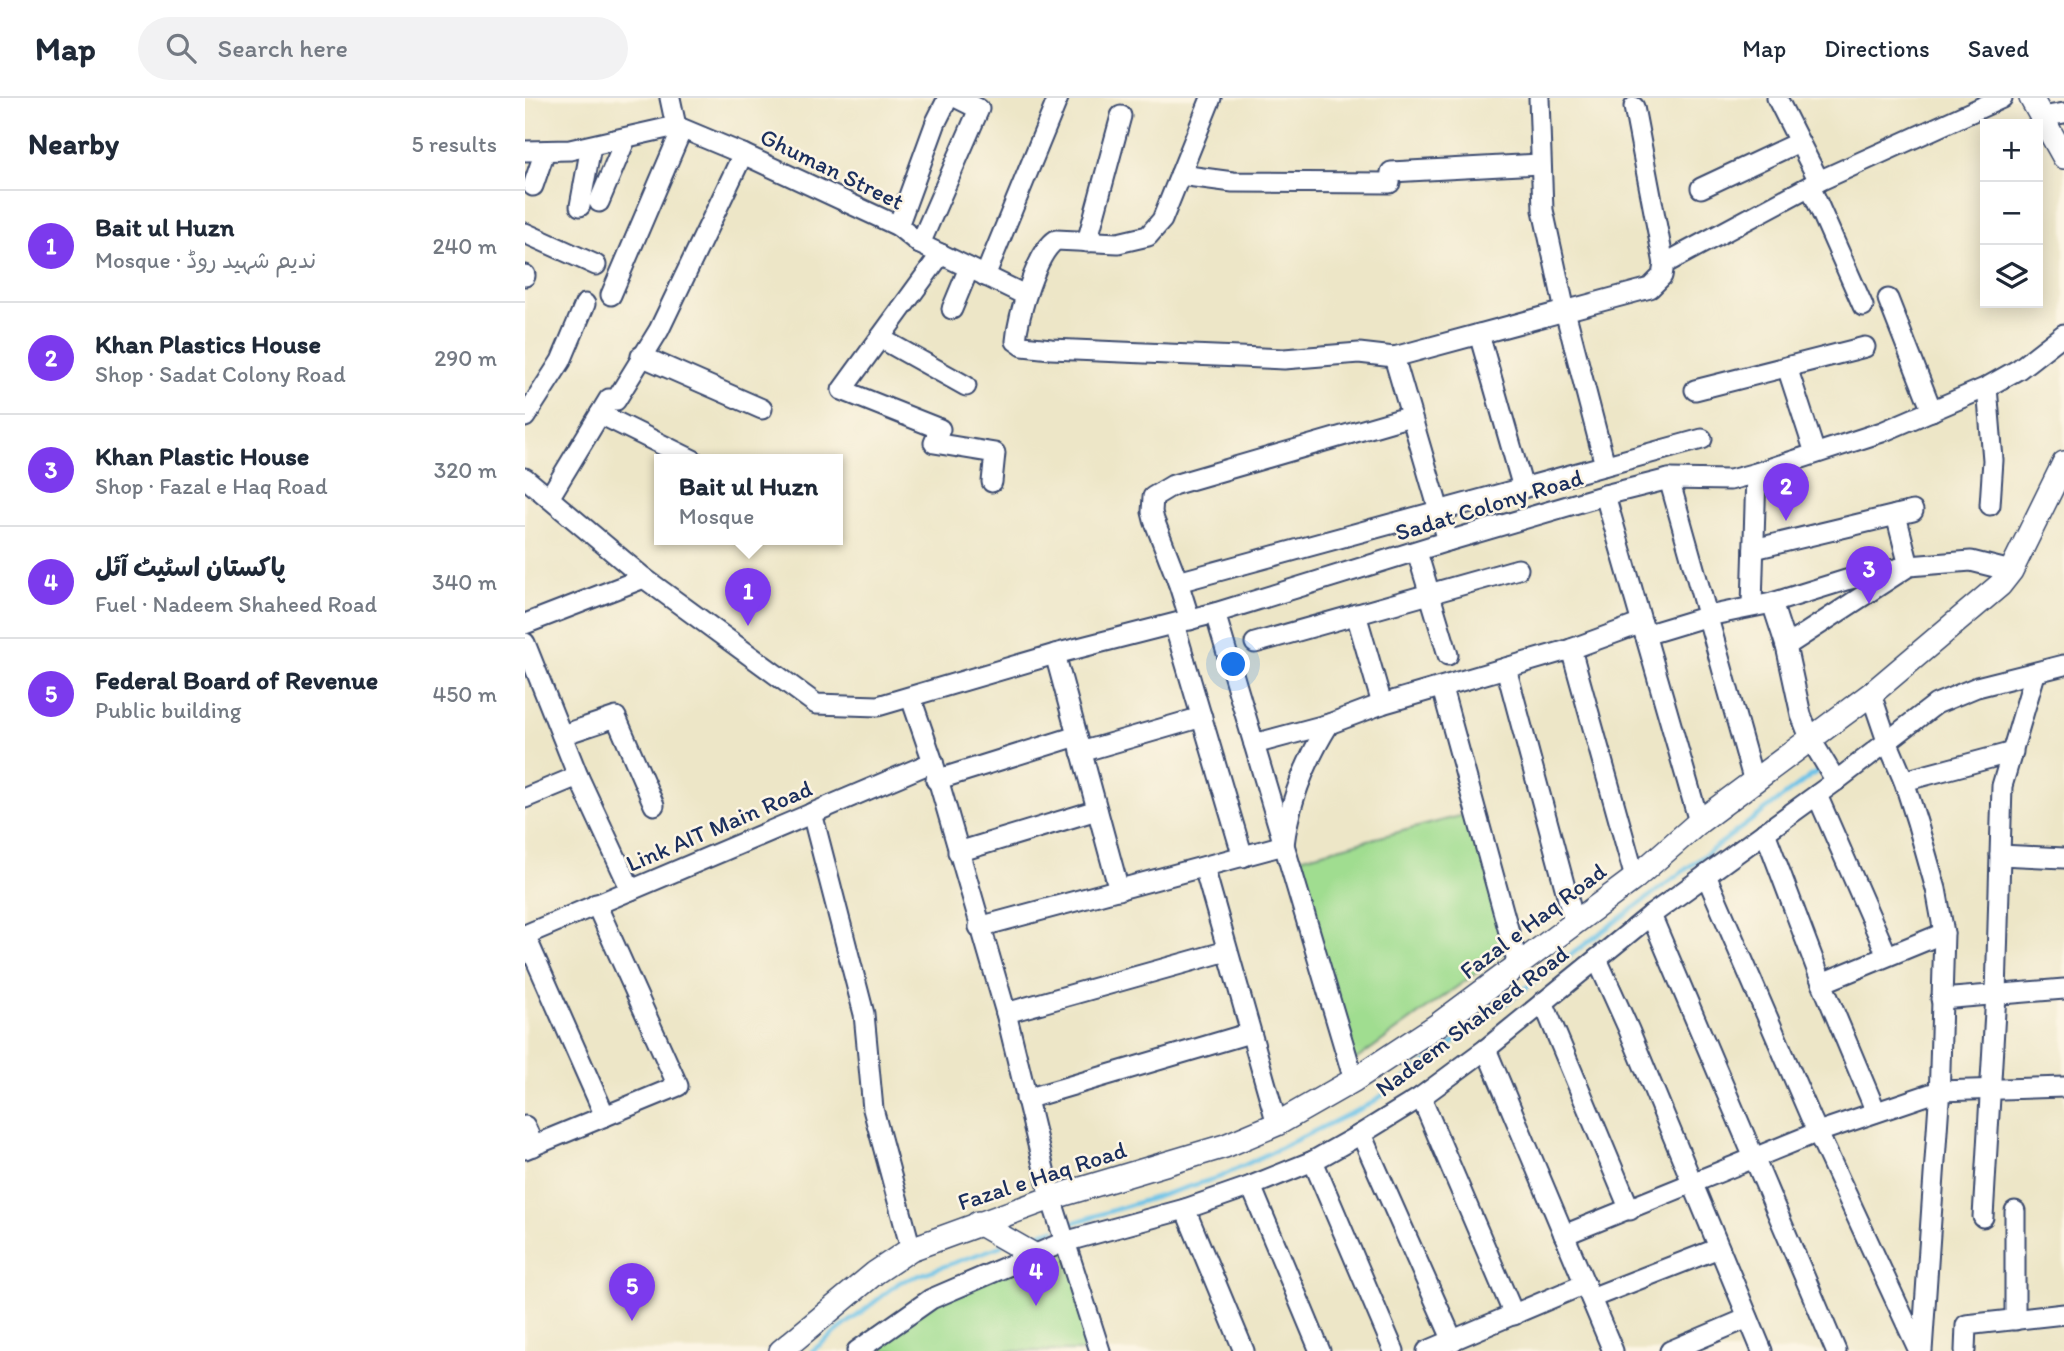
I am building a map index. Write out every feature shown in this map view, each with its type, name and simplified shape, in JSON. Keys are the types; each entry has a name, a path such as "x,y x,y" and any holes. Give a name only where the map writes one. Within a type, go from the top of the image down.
{"main road":[{"path":"2046,110 2064,157"},
{"name":"Fazal e Haq Road","path":"911,1249 978,1223 1053,1203 1225,1146 1276,1124 1354,1080 1439,1024 1635,878 1699,822 1871,694 2000,585 2011,571 2064,463"},
{"path":"978,1223 1033,1254"},
{"path":"781,1351 875,1273 911,1249"}],"street":[{"path":"611,295 679,127 670,98"},
{"path":"898,226 936,122 948,98"},
{"path":"920,244 979,108 957,98"},
{"path":"952,309 977,272 1058,98"},
{"path":"1211,98 1162,220 1148,236 1118,243 1056,240 1048,246 1025,295 1016,341 1023,346 1284,359 1359,353 1395,357 1650,288 1662,276 1664,264 1634,107"},
{"path":"1539,98 1543,209 1565,311 1605,465"},
{"path":"1777,98 1799,142 1863,306"},
{"path":"1664,264 1815,183 2002,98"},
{"path":"1087,242 1121,116"},
{"path":"525,151 571,150 679,127"},
{"name":"Ghuman Street","path":"679,127 744,154 898,226 920,244 1025,295"},
{"path":"591,146 590,204 626,138"},
{"path":"1701,188 1799,142"},
{"path":"533,186 545,151"},
{"path":"549,498 609,399 616,400 659,330 744,154"},
{"path":"1180,175 1233,182 1390,183 1391,172 1540,164"},
{"path":"525,233 596,265"},
{"path":"941,254 842,390 940,429 934,443 995,453 992,482"},
{"path":"1888,299 1932,411"},
{"path":"525,417 561,361 585,304"},
{"path":"1479,334 1523,488"},
{"name":"Sadat Colony Road","path":"525,478 645,578 816,704 878,706 1055,654 1215,613 1605,495 1669,480 1730,480 1756,473 1882,432 1986,387 2019,369 2064,334"},
{"path":"880,338 966,386"},
{"path":"1695,390 1865,347"},
{"path":"641,356 761,409"},
{"path":"1395,357 1448,541"},
{"path":"1787,367 1815,453"},
{"path":"1986,387 1993,460 1990,505"},
{"path":"600,414 681,454"},
{"path":"1243,857 1202,717 1182,622 1178,582 1151,512 1153,497 1173,485 1411,416"},
{"path":"1178,582 1702,439"},
{"path":"1752,605 1756,473"},
{"path":"1669,480 1754,782"},
{"path":"1605,495 1699,822"},
{"path":"1754,550 1905,513 1909,566"},
{"path":"1417,552 1448,655"},
{"path":"1254,744 1329,724 1382,704 1571,649 1644,629 1772,603 1846,580 1909,566 1971,561 2011,571"},
{"path":"1786,646 1909,566"},
{"path":"1255,643 1518,569"},
{"path":"525,624 645,578"},
{"path":"1772,603 1786,646 1801,715 1810,738 1836,781"},
{"path":"1215,613 1354,1080"},
{"path":"1356,614 1382,704"},
{"path":"525,643 579,776 631,890"},
{"path":"1571,649 1635,878"},
{"path":"1055,654 1118,890"},
{"name":"Nadeem Shaheed Road","path":"857,1351 931,1299 1064,1240 1185,1209 1251,1186 1313,1161 1361,1134 1421,1097 1486,1049 1651,915 1836,781 1936,704 1977,687 2064,665"},
{"path":"1506,668 1574,921"},
{"path":"1983,1217 1996,994 2002,786 2035,674"},
{"path":"1442,688 1518,965"},
{"path":"1871,694 1904,782 1936,889 1944,933 1939,1091 1920,1351"},
{"path":"911,698 1006,1013 1053,1203 1100,1351"},
{"path":"562,735 616,717 654,805"},
{"name":"Link AIT Main Road","path":"525,935 812,813 934,771 1079,744 1202,717"},
{"path":"1284,845 1296,789 1329,724"},
{"path":"1904,782 2013,752"},
{"path":"525,798 579,776"},
{"path":"1817,794 1887,955"},
{"path":"958,852 1097,810"},
{"path":"812,813 864,1014 873,1109 911,1249"},
{"path":"1765,832 1822,983 1876,1112"},
{"path":"979,927 1284,845"},
{"path":"2000,855 2064,858"},
{"path":"1204,867 1276,1124"},
{"path":"1706,875 1818,1132 1920,1351"},
{"path":"525,1126 529,1147 678,1086 596,904"},
{"path":"1651,915 1836,1351"},
{"path":"1822,983 1944,933"},
{"path":"525,935 605,1116"},
{"path":"1006,1013 1227,951"},
{"path":"1597,959 1762,1351"},
{"path":"1941,999 2064,989"},
{"path":"1543,1003 1630,1210"},
{"path":"1026,1099 1250,1033"},
{"path":"1486,1049 1613,1351"},
{"path":"1565,1235 1818,1132 1939,1091 2064,1087"},
{"path":"1421,1097 1514,1315"},
{"path":"1361,1134 1453,1341"},
{"path":"1313,1161 1394,1351"},
{"path":"1251,1186 1320,1351"},
{"path":"1185,1209 1244,1351"},
{"path":"2015,1211 2015,1320"},
{"path":"1427,1351 1514,1315 1719,1248"},
{"path":"1965,1351 1966,1325 2064,1314"},
{"path":"1675,1350 1748,1318"}],"green space":[{"path":"1475,812 1508,950 1354,1061 1292,860"},
{"path":"1064,1242 1100,1351 857,1351 931,1299"}],"waterway":[{"path":"1066,1225 1220,1177 1372,1103 1819,770"},
{"path":"1022,1239 1054,1229"},
{"path":"812,1351 900,1282 1001,1246"}],"place":[{"name":"Khan Plastics House","path":"1786,521"},
{"name":"Khan Plastic House","path":"1869,604"},
{"name":"Bait ul Huzn","path":"748,626"},
{"name":"پاکستان اسٹیٹ آئل","path":"1036,1306"},
{"name":"Federal Board of Revenue","path":"632,1321"}]}
